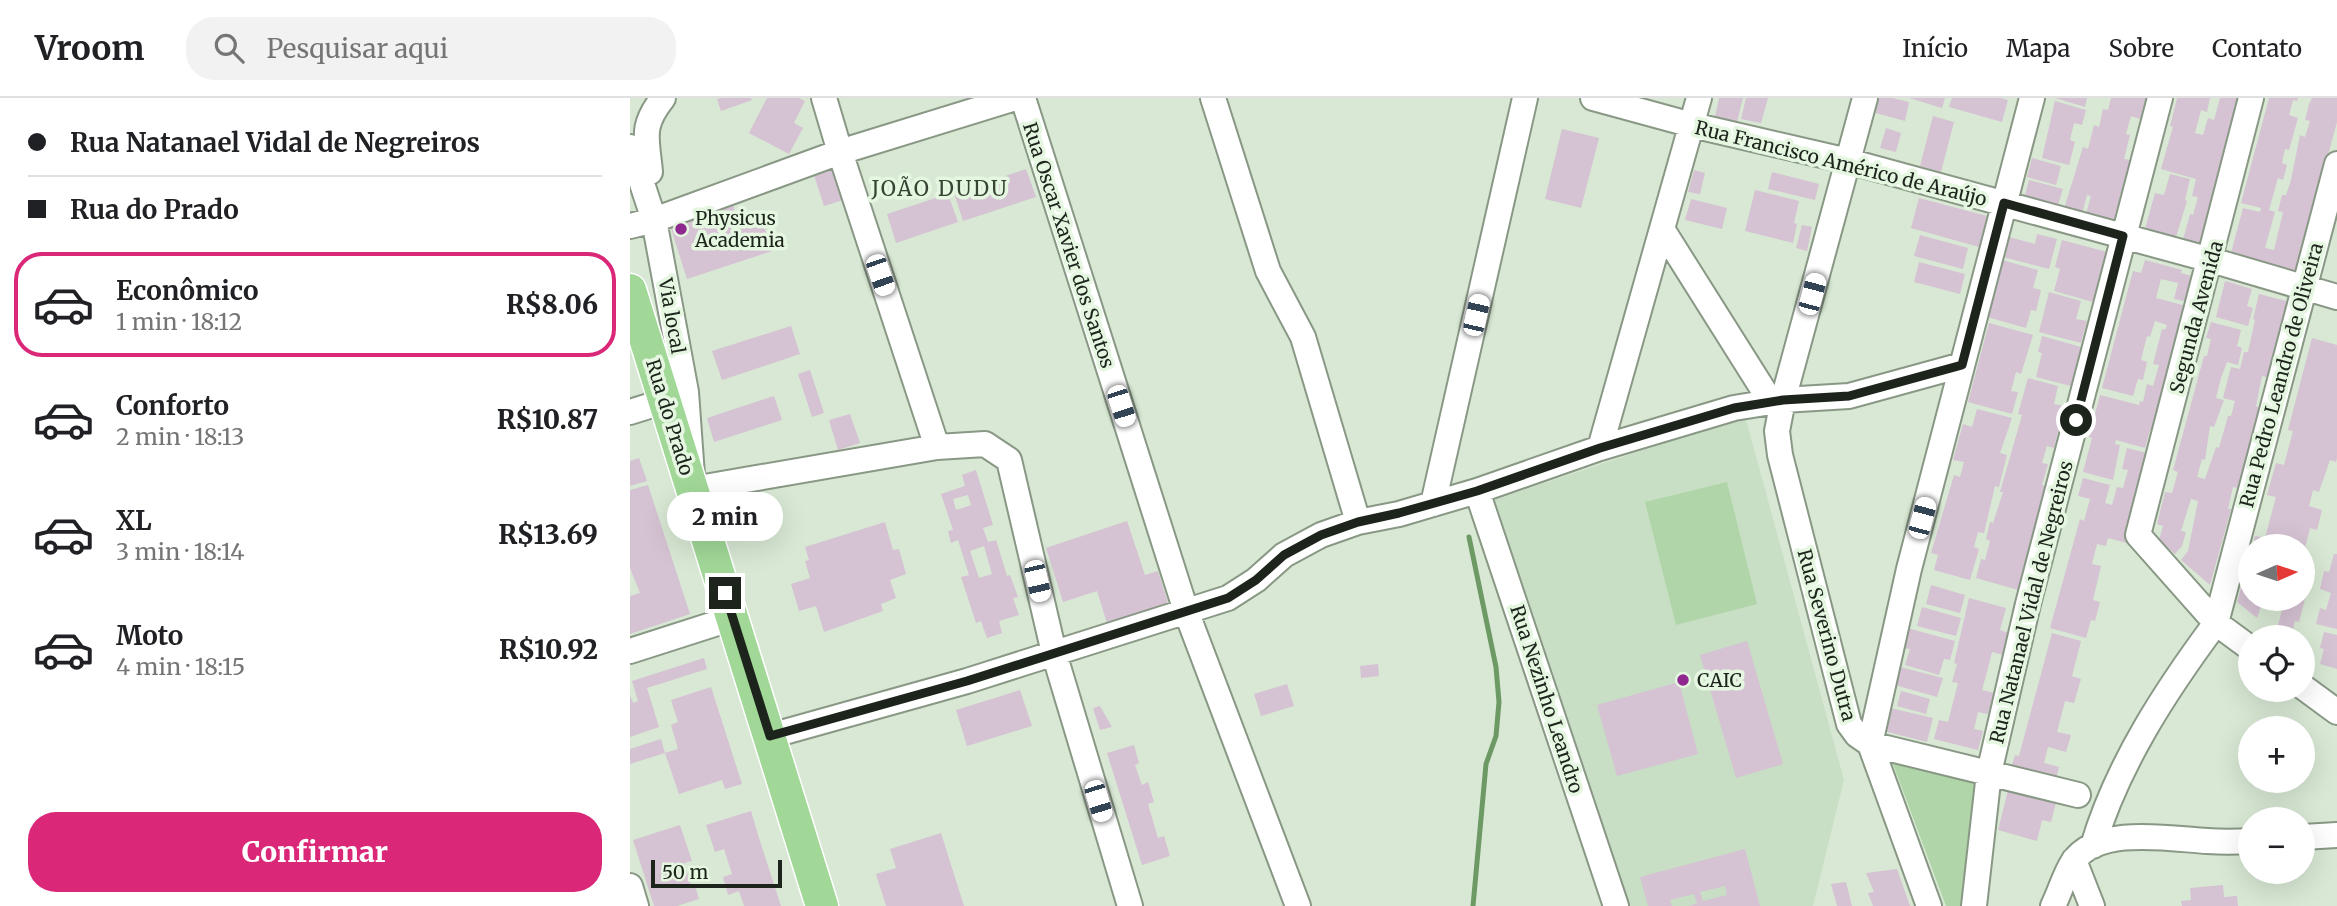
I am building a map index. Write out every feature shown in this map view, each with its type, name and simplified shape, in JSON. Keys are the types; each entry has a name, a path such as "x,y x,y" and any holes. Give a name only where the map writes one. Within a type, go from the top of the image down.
{"main road":[{"name":"Rua do Prado","path":"630,290 822,906"}],"street":[{"path":"654,220 645,134 651,113 663,98"},
{"path":"824,98 839,152 937,447"},
{"path":"630,226 654,220 839,152 1014,98"},
{"name":"Rua Oscar Xavier dos Santos","path":"1023,98 1186,611 1298,906"},
{"path":"1213,98 1268,271 1303,337 1358,522"},
{"path":"1433,504 1525,98"},
{"name":"Rua Francisco Américo de Araújo","path":"1594,98 1692,125 1848,161 2337,296"},
{"path":"1600,448 1699,98"},
{"path":"1777,401 1865,98"},
{"path":"2032,98 1909,569 1871,744 2078,795"},
{"name":"Rua Natanael Vidal de Negreiros","path":"1974,906 1989,773 2028,604 2160,98"},
{"name":"Segunda Avenida","path":"2216,623 2138,534 2251,98"},
{"name":"Via local","path":"630,147 654,220 686,392 693,489"},
{"name":"Rua Pedro Leandro de Oliveira","path":"2053,906 2084,853 2143,734 2176,676 2216,623 2337,164"},
{"path":"1662,229 1777,401"},
{"path":"770,736 967,681 1228,598 1256,580 1284,555 1321,535 1358,522 1477,491 1600,448 1734,408 1777,401 1849,396 1962,365"},
{"path":"630,412 665,401"},
{"name":"Rua Severino Dutra","path":"1777,401 1780,455 1849,724 1857,735 1871,744 1929,906"},
{"path":"693,489 937,447 985,444 1009,460 1055,653 1122,904"},
{"name":"Rua Nezinho Leandro","path":"1477,491 1616,906"},
{"path":"630,650 733,618"},
{"path":"2216,623 2238,639"},
{"path":"2315,696 2337,712"},
{"path":"2315,834 2335,829"},
{"path":"2092,906 2084,853 2117,838 2141,835 2209,842 2238,841"},
{"path":"630,886 636,906"}],"shaded area":[{"name":"CAIC","path":"1745,416 1844,780 1813,906 1626,906 1488,502"}],"green space":[{"path":"1727,482 1757,604 1676,625 1645,502"},
{"path":"1890,756 1983,777 1967,906 1946,906"}],"building":[{"path":"767,98 799,98 805,101 794,123 803,128 789,154 749,133"},
{"path":"1719,98 1743,98 1737,122 1715,117"},
{"path":"1746,98 1768,98 1761,123 1741,119"},
{"path":"1876,98 1909,102 1905,121 1872,112"},
{"path":"1909,98 1945,98 1942,108"},
{"path":"1952,98 2008,100 2002,122 1949,107"},
{"path":"2055,98 2087,98 2085,107"},
{"path":"2111,98 2146,98 2140,119 2131,116 2126,134 2130,135 2124,159 2130,160 2113,222 2086,214 2091,196 2087,195 2082,214 2064,209 2083,147 2088,149 2094,125 2099,127 2103,109 2108,110"},
{"path":"2177,98 2210,98 2207,112 2201,110 2195,133 2203,135 2208,118 2214,120 2220,98 2239,98 2216,184 2221,186 2205,247 2183,240 2198,197 2192,196 2196,179 2161,169 2173,127 2170,126"},
{"path":"2269,98 2298,98 2297,101 2293,100 2289,115 2298,118 2289,150 2285,149 2282,163 2287,165 2283,180 2278,178 2269,210 2275,212 2265,248 2274,250 2283,212 2278,211 2282,195 2286,195 2291,180 2300,135 2305,137 2310,121 2305,120 2309,104 2312,98 2337,98 2337,122 2296,275 2230,257 2243,208 2260,212 2261,208 2241,203"},
{"path":"717,99 752,100 721,111"},
{"path":"2055,101 2086,110 2082,125 2074,123 2070,140 2075,142 2069,165 2042,158"},
{"path":"1933,116 1954,122 1941,172 1920,166"},
{"path":"1886,128 1901,133 1896,152 1880,148"},
{"path":"1562,129 1599,138 1581,208 1545,199"},
{"path":"2032,158 2061,166 2056,185 2027,177"},
{"path":"832,166 843,200 824,206 813,172"},
{"path":"1026,169 1036,197 963,221 954,193"},
{"path":"1694,170 1705,173 1700,194 1688,192"},
{"path":"1772,172 1819,184 1815,200 1768,189"},
{"path":"2170,174 2190,179 2185,200 2187,201 2176,237 2145,229 2155,193 2164,195"},
{"path":"2029,180 2063,189 2057,208 2024,199"},
{"path":"1755,190 1799,201 1793,243 1745,231"},
{"path":"948,194 958,222 896,243 887,214"},
{"path":"1919,198 1987,216 1979,247 1911,228"},
{"path":"731,199 740,227 762,220 772,251 687,279 668,219"},
{"path":"1691,199 1727,208 1722,229 1685,220"},
{"path":"1802,225 1812,227 1807,251 1796,248"},
{"path":"2037,234 2057,239 2049,269 2003,257 2009,237 2035,244"},
{"path":"1920,235 1968,248 1963,269 1914,256"},
{"path":"2062,240 2107,252 2093,302 2054,291 2060,269 2055,267"},
{"path":"2002,260 2038,270 2033,288 2041,290 2036,311 2031,310 2026,328 1987,317"},
{"path":"2145,260 2182,270 2181,273 2196,277 2189,302 2174,299 2178,283 2161,279 2156,298 2190,307 2157,431 2150,430 2145,448 2116,440 2115,444 2120,445 2113,480 2083,472 2100,395 2139,405 2140,401 2143,402 2147,384 2153,386 2159,365 2153,364 2162,329 2165,330 2167,325 2155,321 2150,337 2147,336 2141,360 2147,362 2143,380 2138,379 2133,396 2102,388 2133,271 2141,273"},
{"path":"1919,262 1965,274 1960,294 1914,282"},
{"path":"2225,281 2252,289 2247,306 2253,308 2248,326 2216,317"},
{"path":"2049,292 2081,301 2076,319 2087,321 2081,343 2039,332"},
{"path":"2259,294 2290,302 2270,378 2262,376 2256,406 2260,408 2238,488 2233,487 2228,509 2231,509 2210,585 2181,560 2188,551 2198,501 2191,499 2181,531 2186,532 2182,546 2175,554 2159,540 2163,526 2157,524 2165,492 2172,493 2178,472 2173,470 2204,356 2207,356 2211,339 2206,338 2211,322 2241,330 2237,346 2242,348 2238,365 2227,362 2221,378 2216,398 2224,400 2214,427 2210,426 2205,460 2202,459 2197,477 2205,479 2216,447 2219,448 2228,416 2231,416 2235,401 2223,398 2231,367 2240,369 2244,352 2248,352"},
{"path":"1989,323 2033,335 2021,374 2016,372 2011,391 2018,392 2012,414 1968,402"},
{"path":"791,326 800,354 722,380 712,351"},
{"path":"2042,336 2081,347 2071,386 2036,377 2042,353 2038,352"},
{"path":"2312,338 2337,345 2337,458 2336,462 2330,460 2319,492 2313,490 2309,506 2322,510 2317,530 2310,528 2308,534 2266,534 2276,497 2267,495 2276,463 2284,465 2293,431 2288,430"},
{"path":"810,370 824,413 812,417 798,374"},
{"path":"2028,378 2058,386 2054,404 2064,406 2054,448 2047,446 2042,463 2048,464 2042,485 2047,486 2018,590 1976,578 1990,541 1986,539 1990,522 1993,523 2003,492 2000,492 2022,415 2018,414"},
{"path":"774,396 782,420 714,442 707,418"},
{"path":"1977,409 2012,418 2000,453 2007,455 1999,487 1995,486 1984,533 1978,532 1974,547 1979,549 1970,580 1934,570 1938,555 1931,553 1954,475 1960,477 1964,462 1953,460 1963,424 1972,427"},
{"path":"850,414 860,443 838,450 829,420"},
{"path":"2127,448 2151,454 2127,543 2108,538 2106,546 2097,544 2092,564 2101,566 2093,600 2100,602 2095,621 2091,620 2086,638 2050,628 2080,519 2084,521 2090,499 2078,496 2083,478 2110,485 2105,503 2112,505 2117,487 2123,488 2128,470 2122,469"},
{"path":"639,458 647,481 630,486 630,461"},
{"path":"976,470 993,525 983,528 988,542 996,540 1007,576 1010,575 1018,597 1013,598 1019,615 999,621 1002,633 987,638 981,621 976,623 961,577 969,575 958,540 951,543 948,531 953,530 941,494 965,486 962,475","holes":["968,495 971,505 956,510 953,499","984,546 992,574 979,578 970,551"]},
{"path":"648,485 690,614 630,634 630,596 640,593 630,568 630,490"},
{"path":"1127,521 1145,575 1158,571 1168,603 1107,623 1097,591 1063,602 1046,548"},
{"path":"885,522 893,550 899,549 906,574 890,580 896,598 881,604 883,611 824,632 816,606 799,611 791,584 810,578 805,561 809,560 805,547"},
{"path":"2334,554 2337,554 2337,629 2316,624 2320,608 2326,610 2331,593 2320,589 2324,571 2329,572"},
{"path":"1931,585 1965,595 1960,613 1926,604"},
{"path":"1969,598 2006,608 2000,630 2009,633 2003,655 1992,652 1982,690 1994,693 1988,714 1978,712 1974,729 1983,731 1978,750 1934,739 1939,720 1948,722 1958,683 1952,682 1957,664 1954,663"},
{"path":"1922,607 1961,618 1956,636 1917,626"},
{"path":"2248,611 2259,611 2257,618"},
{"path":"2282,611 2302,611 2299,622 2295,621 2294,625 2278,625"},
{"path":"1907,628 1955,641 1950,660 1944,659 1939,675 1905,665 1910,649 1902,648"},
{"path":"2324,632 2337,635 2337,669 2320,664 2324,649 2320,648"},
{"path":"2052,633 2081,641 2072,676 2081,679 2074,703 2065,701 2057,732 2071,735 2066,752 2048,747 2044,763 2059,767 2055,783 2010,771 2015,755 2019,756"},
{"path":"1747,641 1783,764 1736,778 1700,655"},
{"path":"704,658 707,669 647,688 659,727 630,737 630,695 633,703 638,701 632,681"},
{"path":"1378,664 1379,676 1361,678 1360,666"},
{"path":"1900,667 1943,678 1937,697 1895,685"},
{"path":"1679,682 1698,754 1617,776 1597,705"},
{"path":"1287,684 1294,706 1261,716 1254,694"},
{"path":"711,687 742,784 725,789 722,780 679,794 665,753 678,749 671,725 678,722 671,700"},
{"path":"1020,690 1032,726 967,746 956,710"},
{"path":"1901,691 1930,699 1926,714 1897,706"},
{"path":"1100,706 1112,727 1100,730 1093,708"},
{"path":"1886,707 1933,718 1927,742 1880,730"},
{"path":"661,739 665,753 630,764 630,749"},
{"path":"1134,745 1139,763 1135,765 1142,785 1148,782 1154,802 1148,804 1158,838 1164,836 1170,856 1142,865 1107,753"},
{"path":"2008,790 2056,803 2051,822 2042,820 2037,841 1998,830"},
{"path":"751,811 781,906 744,906 739,891 728,895 723,877 732,874 724,849 715,852 706,825"},
{"path":"680,825 692,861 684,863 691,886 695,885 699,899 677,906 654,906 633,840"},
{"path":"941,833 964,906 886,906 876,874 896,868 890,849"},
{"path":"1745,849 1760,906 1689,906 1697,903 1694,894 1670,900 1672,906 1648,906 1640,877","holes":["1725,886 1727,895 1703,901 1700,892"]},
{"path":"1897,869 1910,906 1873,906 1868,893 1874,892 1866,873"},
{"path":"1846,882 1852,906 1837,906 1831,884"},
{"path":"2223,885 2224,897 2237,896 2238,906 2182,906 2181,901 2191,900 2190,888"}],"waterway":[{"path":"1469,537 1496,667 1499,702 1496,736 1486,764 1473,906"}],"place":[{"name":"Physicus Academia","path":"681,229"},
{"name":"CAIC","path":"1683,680"}],"district":[{"name":"JOÃO DUDU","path":"940,189"}],"route":[{"path":"725,593 770,736 967,681 1228,598 1256,580 1284,555 1321,535 1358,522 1477,491 1600,448 1734,408 1811,397 1849,396 1962,365 2004,203 2123,236 2076,420"}]}
